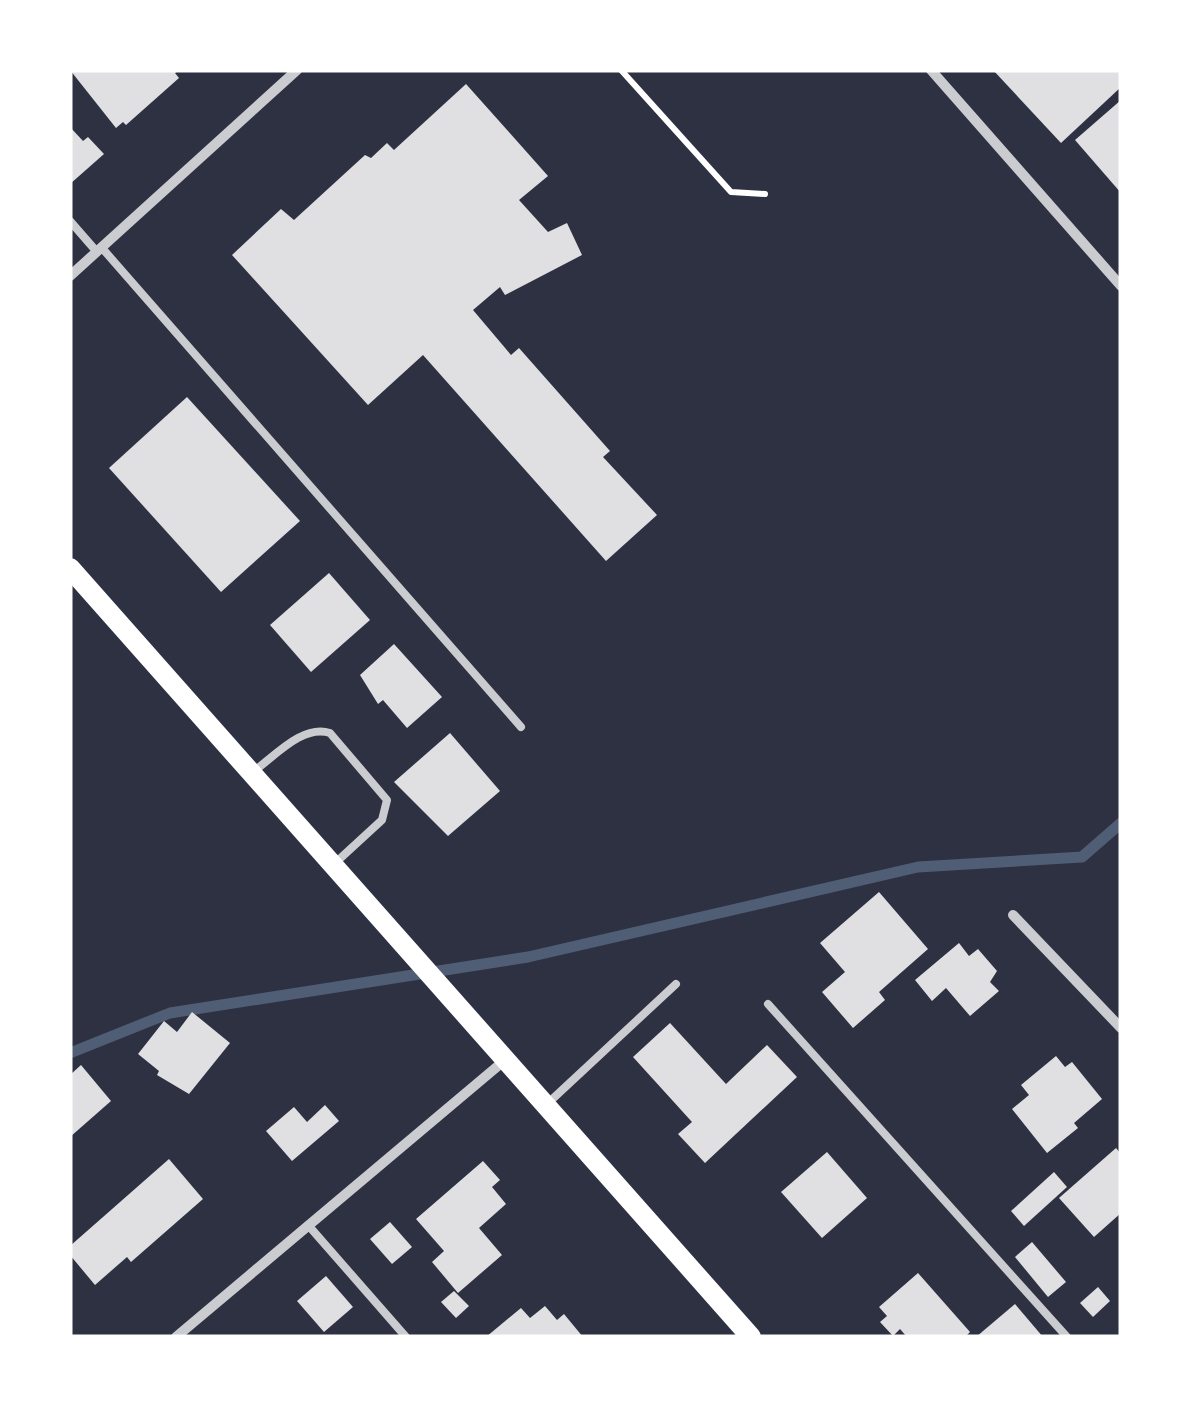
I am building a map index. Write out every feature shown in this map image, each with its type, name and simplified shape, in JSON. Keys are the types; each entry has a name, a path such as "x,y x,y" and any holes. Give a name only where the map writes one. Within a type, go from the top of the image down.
{"main road":[{"path":"70,568 751,1337"}],"street":[{"path":"275,70 282,84"},
{"path":"70,276 297,70"},
{"path":"930,70 1121,286"},
{"path":"1012,915 1121,1028"},
{"path":"176,1337 505,1060"}],"lane":[{"path":"70,221 177,332 521,727"},
{"path":"250,774 306,734 330,734 389,806 382,820 333,865"},
{"path":"546,1105 676,984"},
{"path":"768,1004 1067,1337"},
{"path":"308,1225 406,1337"}],"path":[{"path":"620,70 731,192 765,194"}],"building":[{"path":"70,70 179,70 175,73 179,78 126,125 123,122 116,128"},
{"path":"993,70 1121,70 1121,87 1061,143"},
{"path":"466,84 548,176 519,200 548,232 567,223 582,255 505,295 500,287 473,310 511,355 519,348 610,451 603,457 657,515 606,561 423,355 368,405 232,255 281,209 294,220 365,155 371,158 387,143 394,150"},
{"path":"1121,100 1121,193 1075,140"},
{"path":"70,127 83,141 88,137 104,154 70,184"},
{"path":"187,397 300,521 221,592 109,468"},
{"path":"329,573 370,620 311,672 270,625"},
{"path":"394,644 442,697 407,728 383,700 378,704 360,675"},
{"path":"450,733 500,791 448,836 394,782"},
{"path":"879,892 928,949 879,992 885,1000 853,1028 822,992 845,972 820,943"},
{"path":"959,943 969,956 978,949 997,971 990,982 999,991 970,1016 946,988 932,1001 915,980"},
{"path":"192,1012 230,1043 189,1094 157,1075 159,1071 138,1054 164,1021 177,1032"},
{"path":"670,1023 726,1084 767,1045 797,1077 705,1163 678,1134 692,1122 633,1057"},
{"path":"1056,1056 1065,1067 1072,1062 1102,1099 1074,1123 1078,1128 1047,1153 1012,1109 1029,1095 1021,1085"},
{"path":"81,1065 111,1101 70,1137 70,1075"},
{"path":"325,1105 339,1121 292,1161 266,1131 294,1107 307,1122"},
{"path":"1116,1148 1121,1154 1121,1213 1094,1237 1059,1198"},
{"path":"827,1152 867,1198 822,1238 781,1192"},
{"path":"169,1159 203,1199 131,1262 127,1257 95,1285 70,1255 70,1246"},
{"path":"483,1161 500,1180 492,1187 506,1204 479,1228 502,1255 458,1293 432,1262 444,1251 416,1219"},
{"path":"1054,1172 1067,1187 1024,1226 1011,1211"},
{"path":"390,1222 412,1247 392,1264 370,1239"},
{"path":"1032,1242 1066,1282 1048,1297 1015,1257"},
{"path":"918,1273 970,1332 965,1337 907,1337 900,1329 893,1336 880,1322 887,1316 879,1307"},
{"path":"326,1276 353,1307 324,1332 297,1301"},
{"path":"1098,1287 1110,1301 1093,1317 1080,1303"},
{"path":"454,1291 469,1306 456,1318 441,1302"},
{"path":"1015,1304 1043,1337 976,1337"},
{"path":"545,1306 557,1320 564,1314 583,1337 486,1337 521,1308 530,1318"}],"waterway":[{"path":"70,1053 170,1013 528,957 918,867 1082,857 1121,823"}]}
